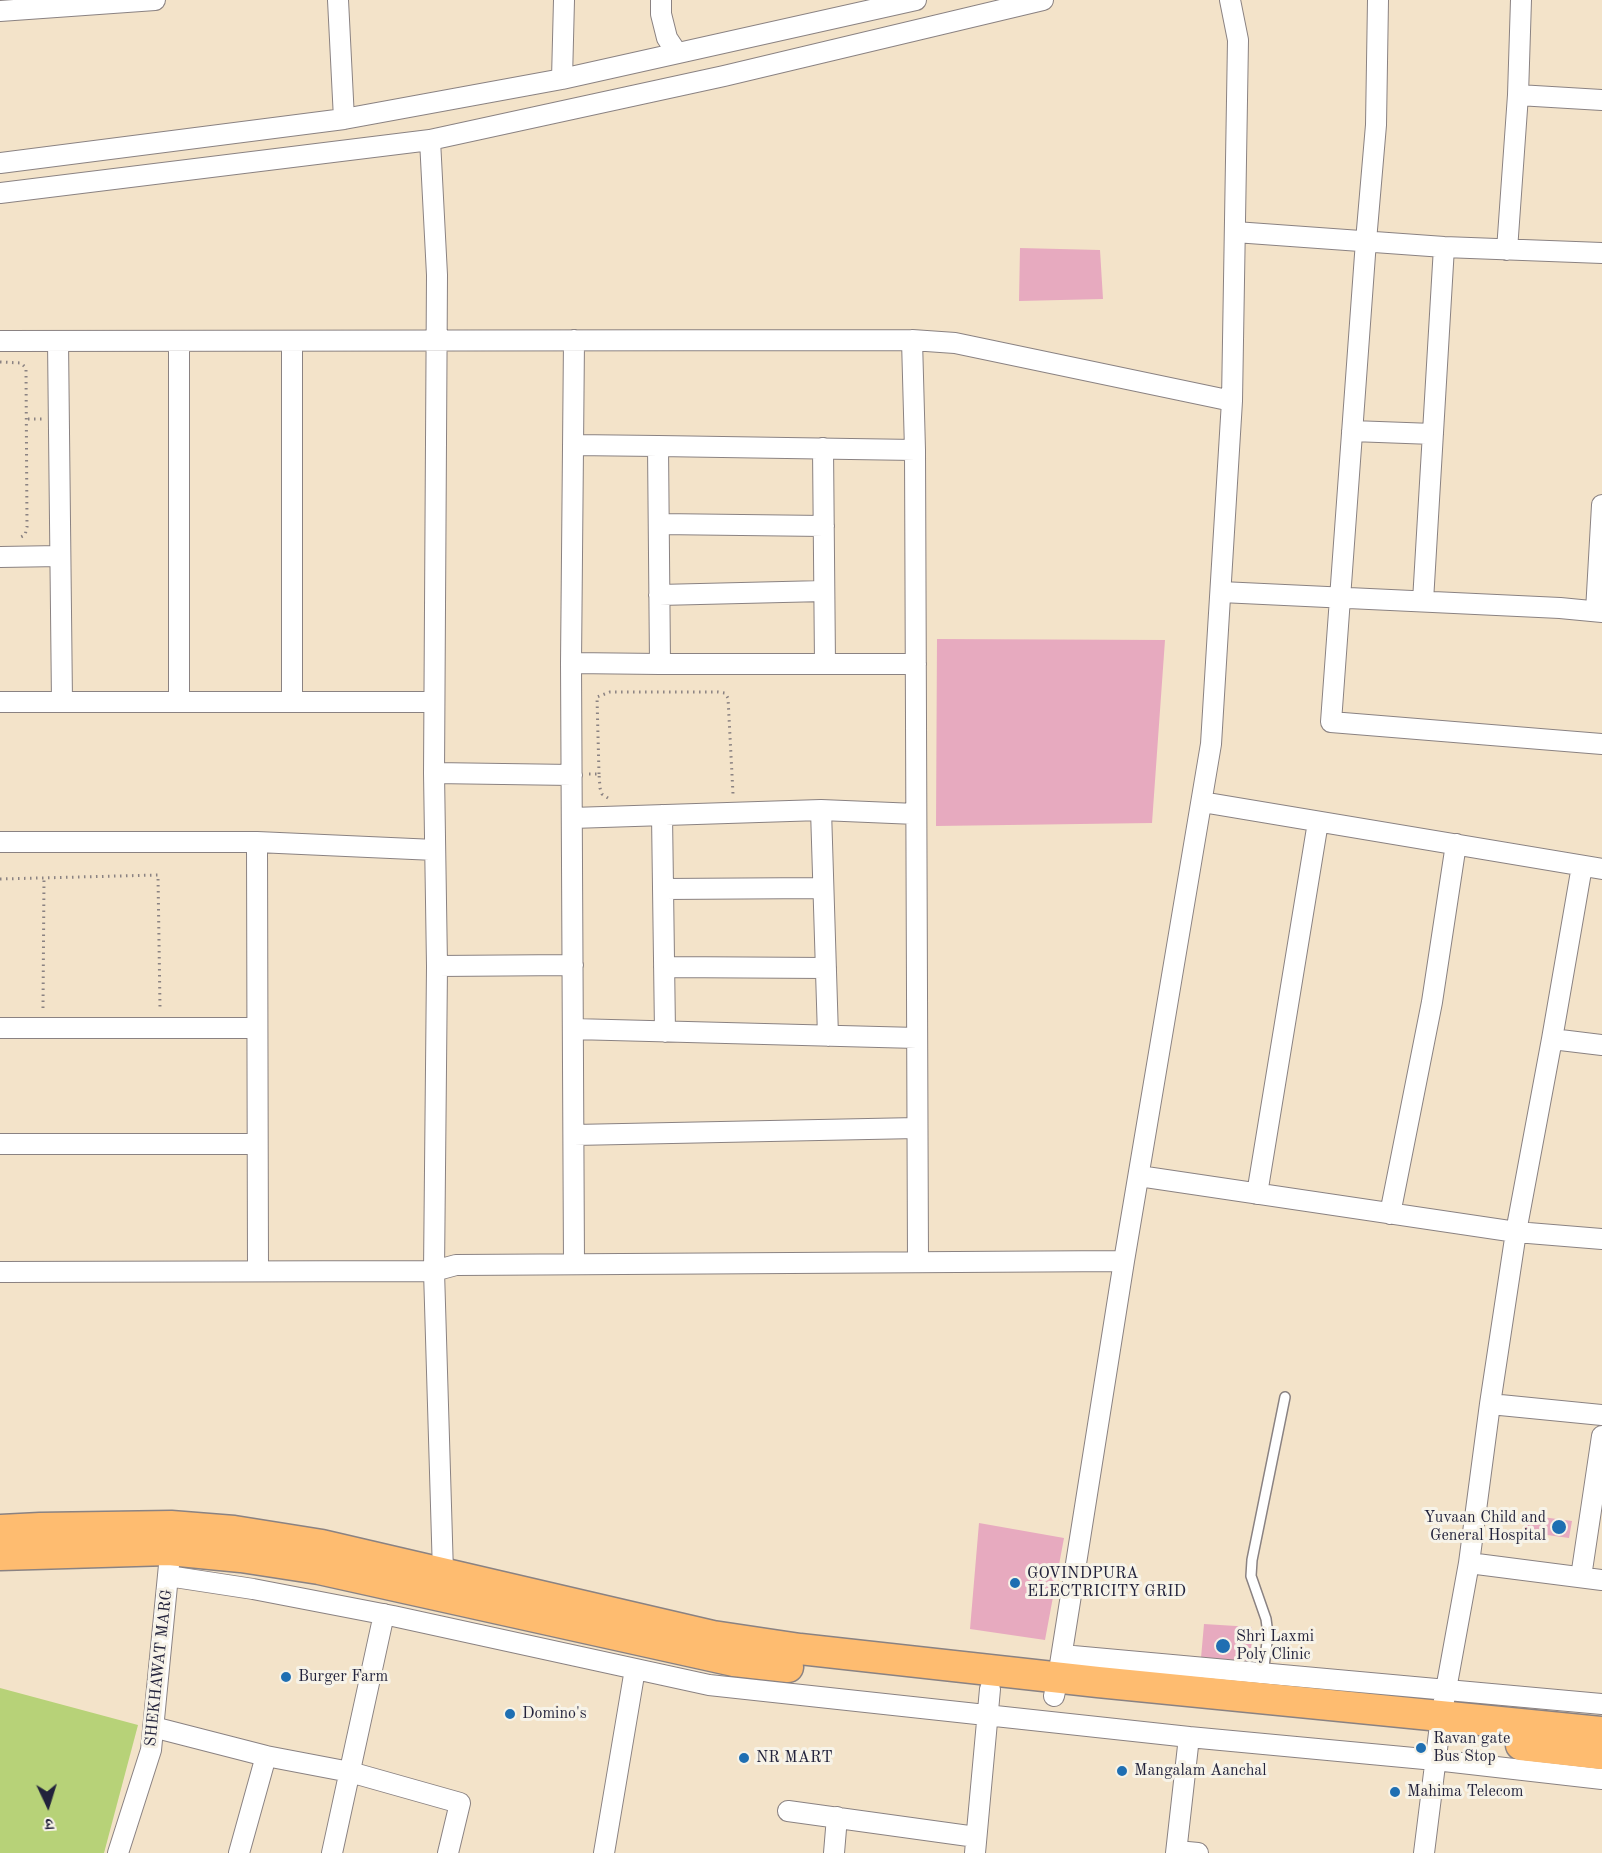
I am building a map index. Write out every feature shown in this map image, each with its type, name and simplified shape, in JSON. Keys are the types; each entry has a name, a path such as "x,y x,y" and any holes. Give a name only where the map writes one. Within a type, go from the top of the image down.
{"main road":[{"path":"0,1530 40,1527 170,1551 241,1557 319,1569 388,1599 636,1655 734,1661 989,1702 1058,1676 1262,1686 1440,1726 1602,1732"},
{"path":"0,1555 170,1551 234,1531 311,1544 713,1636 800,1649 1058,1676 1440,1726 1602,1754"}],"street":[{"path":"0,11 155,0"},
{"path":"338,0 344,119"},
{"path":"562,78 564,0"},
{"path":"661,0 667,38 676,53"},
{"path":"0,162 344,119 562,78 916,0"},
{"path":"0,193 430,140 713,79 1043,0"},
{"path":"1058,1676 1124,1261 1211,744 1232,401 1238,40 1230,0"},
{"path":"1378,0 1376,124 1331,722 1602,744"},
{"path":"1507,250 1518,95 1521,0"},
{"path":"1518,95 1602,100"},
{"path":"375,113 379,146"},
{"path":"430,140 437,275 434,1271 443,1573"},
{"path":"1235,232 1444,247 1602,253"},
{"path":"1422,601 1444,247"},
{"path":"574,340 572,663 574,1264"},
{"path":"0,341 912,340 955,344 1232,401"},
{"path":"912,340 915,450 918,1262"},
{"path":"179,341 179,702"},
{"path":"58,342 62,702"},
{"path":"292,342 292,702"},
{"path":"1352,431 1433,434"},
{"path":"573,445 915,450"},
{"path":"658,446 660,664"},
{"path":"824,448 825,664"},
{"path":"1221,592 1599,611 1602,504"},
{"path":"659,524 824,526"},
{"path":"0,557 60,556"},
{"path":"659,596 824,591"},
{"path":"572,663 916,664"},
{"path":"0,702 434,702"},
{"path":"434,773 572,775"},
{"path":"1202,802 1602,869"},
{"path":"572,818 821,810 916,814"},
{"path":"821,810 828,1036"},
{"path":"662,815 665,1032"},
{"path":"1257,1194 1318,822"},
{"path":"0,842 257,842 435,850"},
{"path":"257,842 258,1271"},
{"path":"1390,1214 1432,1002 1456,844"},
{"path":"1424,1853 1440,1726 1470,1563 1490,1404 1516,1232 1582,866"},
{"path":"663,889 823,888"},
{"path":"436,966 573,965"},
{"path":"664,967 826,968"},
{"path":"0,1028 257,1028"},
{"path":"573,1029 917,1038"},
{"path":"1552,1039 1602,1045"},
{"path":"573,1135 917,1128"},
{"path":"0,1144 257,1144"},
{"path":"1139,1176 1516,1232 1602,1239"},
{"path":"0,1272 434,1271 456,1265 1124,1261"},
{"path":"1490,1404 1602,1414"},
{"path":"1581,1577 1602,1436"},
{"name":"SHEKHAWAT MARG","path":"118,1853 151,1750 170,1551"},
{"path":"1470,1563 1602,1580"},
{"path":"332,1853 388,1599"},
{"path":"604,1853 636,1655"},
{"path":"789,1811 837,1817 976,1845 989,1702 1189,1737 1440,1726 1602,1704"},
{"path":"1440,1726 1602,1779"},
{"path":"153,1727 266,1756 350,1772 460,1803 448,1853"},
{"path":"1189,1737 1177,1852 1198,1853"},
{"path":"239,1853 266,1756"},
{"path":"834,1853 837,1817"}],"lane":[{"path":"1262,1686 1268,1634 1266,1619 1251,1576 1252,1560 1285,1397"}],"path":[{"path":"0,362 21,363 26,369 27,527 25,535 18,539"},
{"path":"608,798 602,794 600,788 597,697 610,692 725,693 728,698 733,794 729,799"},
{"path":"572,775 599,774"},
{"path":"0,879 158,875 160,1008"},
{"path":"43,1008 44,878"}],"green space":[{"path":"0,1688 138,1725 104,1853 0,1853"}],"building":[{"path":"1020,248 1100,250 1103,299 1019,301"},
{"path":"937,639 1165,640 1152,823 936,826"},
{"path":"1527,1515 1572,1521 1569,1538 1525,1532"},
{"name":"GOVINDPURA ELECTRICITY GRID","path":"979,1523 1064,1538 1045,1640 970,1629"},
{"path":"1204,1624 1252,1627 1251,1661 1201,1658"}],"place":[{"name":"Yuvaan Child and General Hospital","path":"1559,1527"},
{"name":"GOVINDPURA ELECTRICITY GRID","path":"1015,1583"},
{"name":"Shri Laxmi Poly Clinic","path":"1223,1646"},
{"name":"Burger Farm","path":"286,1677"},
{"name":"Domino's","path":"510,1714"},
{"name":"Ravan gate Bus Stop","path":"1421,1748"},
{"name":"NR MART","path":"744,1758"},
{"name":"Mangalam Aanchal","path":"1122,1771"},
{"name":"Mahima Telecom","path":"1395,1792"}]}
